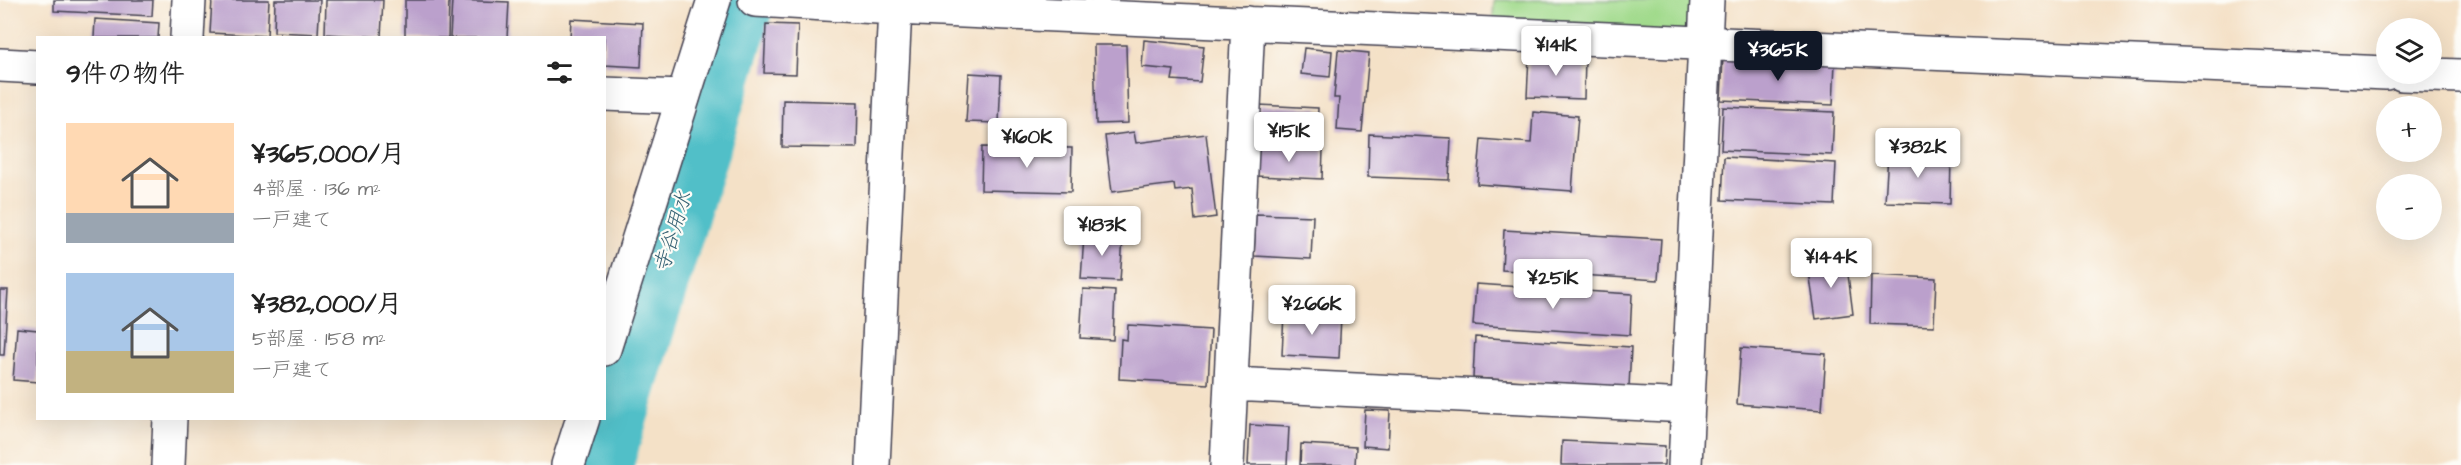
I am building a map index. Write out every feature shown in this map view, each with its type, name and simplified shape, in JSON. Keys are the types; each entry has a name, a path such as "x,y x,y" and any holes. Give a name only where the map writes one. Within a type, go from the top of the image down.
{"street":[{"path":"187,36 189,0"},
{"path":"606,343 714,0"},
{"path":"764,0 895,8 1170,10 1248,23 2376,73"},
{"path":"1685,465 1707,0"},
{"path":"873,465 895,8"},
{"path":"1227,465 1248,23"},
{"path":"0,65 36,67"},
{"path":"2442,75 2461,76"},
{"path":"606,94 683,97"},
{"path":"1231,384 1688,406"},
{"path":"168,465 170,420"},
{"path":"568,465 582,420"}],"green space":[{"path":"1494,0 1707,0 1705,43 1492,34"}],"building":[{"path":"54,0 153,0 152,16 54,11"},
{"path":"212,0 269,0 267,36 210,33"},
{"path":"275,0 320,0 318,34 274,32"},
{"path":"326,0 383,0 381,36 325,34"},
{"path":"405,0 449,0 448,36 405,36"},
{"path":"452,0 509,2 507,36 450,36"},
{"path":"95,19 159,23 158,36 94,36"},
{"path":"571,19 643,23 641,67 606,65 606,36 570,36"},
{"path":"766,24 798,25 796,74 764,73"},
{"path":"1144,40 1204,46 1200,82 1172,80 1174,70 1142,67"},
{"path":"1094,45 1126,45 1128,123 1096,124"},
{"path":"1304,48 1332,51 1330,77 1301,74"},
{"path":"1338,50 1369,53 1362,132 1337,130 1339,98 1334,98"},
{"path":"1529,55 1585,57 1584,99 1527,97"},
{"path":"1723,58 1835,63 1833,105 1721,100"},
{"path":"969,73 1001,75 999,123 966,122"},
{"path":"783,100 858,102 857,148 782,147"},
{"path":"1259,105 1318,108 1317,138 1257,134"},
{"path":"1723,107 1834,112 1832,155 1721,150"},
{"path":"1533,112 1578,116 1572,191 1477,184 1481,139 1531,143"},
{"path":"1134,132 1136,143 1206,134 1216,217 1195,220 1192,189 1175,191 1174,184 1112,192 1105,136"},
{"path":"1369,134 1451,138 1449,180 1368,177"},
{"path":"982,147 1072,148 1071,192 981,190"},
{"path":"1257,147 1323,150 1322,179 1255,176"},
{"path":"1888,154 1951,156 1950,204 1885,202"},
{"path":"1724,157 1836,163 1834,205 1722,200"},
{"path":"1256,214 1313,216 1311,259 1254,256"},
{"path":"1094,229 1112,230 1112,238 1123,239 1120,281 1081,279 1084,236 1093,236"},
{"path":"1504,230 1661,239 1658,280 1502,270"},
{"path":"1846,259 1853,314 1816,319 1808,265"},
{"path":"1871,275 1936,278 1934,326 1870,324"},
{"path":"1476,284 1632,294 1630,335 1473,325"},
{"path":"1083,289 1115,291 1113,340 1080,338"},
{"path":"0,290 8,290 4,355 0,355"},
{"path":"1284,313 1341,316 1339,358 1282,355"},
{"path":"1128,325 1211,330 1208,384 1119,379 1121,339 1127,340"},
{"path":"17,328 36,330 36,382 13,380"},
{"path":"1475,337 1631,347 1629,387 1473,378"},
{"path":"1741,348 1826,354 1822,410 1737,404"},
{"path":"1365,410 1390,411 1388,448 1363,446"},
{"path":"1250,425 1289,427 1287,465 1248,465"},
{"path":"1562,441 1665,446 1664,465 1561,465"},
{"path":"1301,444 1356,447 1355,465 1300,465"}],"waterway":[{"name":"寺谷用水","path":"602,465 744,0"}]}
